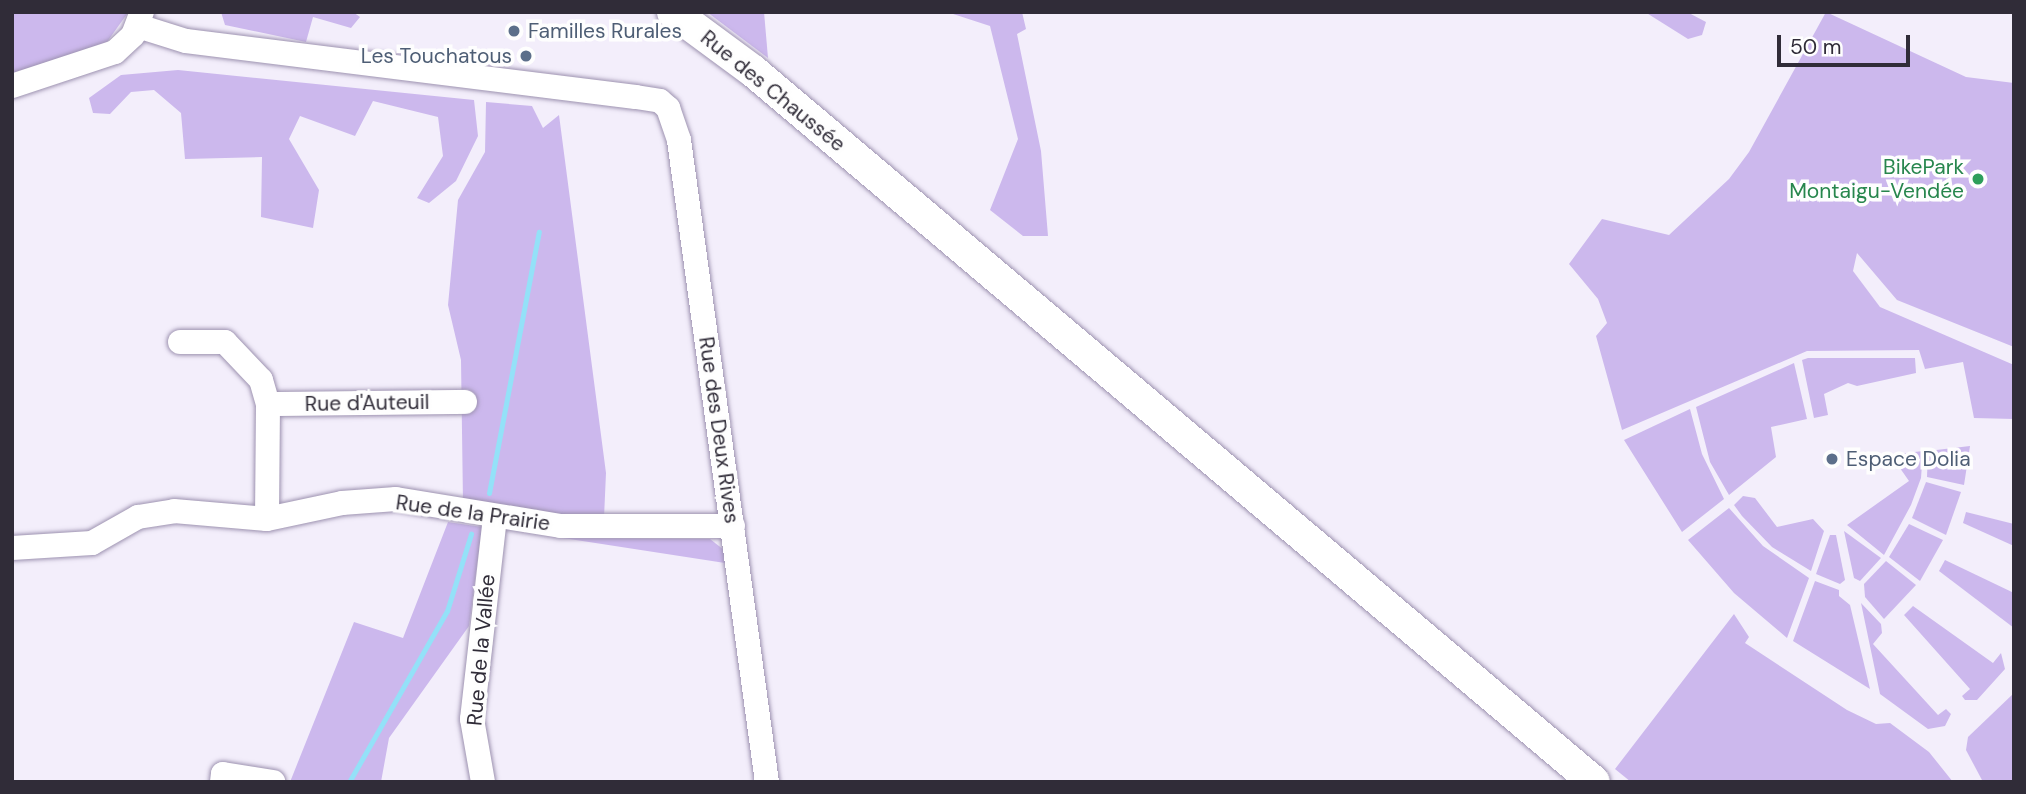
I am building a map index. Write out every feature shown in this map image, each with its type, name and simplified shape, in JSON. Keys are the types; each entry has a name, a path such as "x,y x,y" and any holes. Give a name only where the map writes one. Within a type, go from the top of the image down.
{"main road":[{"name":"Rue des Chaussée","path":"673,12 753,71 1594,782"}],"street":[{"name":"Rue des Deux Rives","path":"140,19 170,38 643,98 668,108 679,140 768,782"},
{"path":"12,86 115,52 140,19"},
{"path":"180,342 225,342 261,380 268,404 267,519"},
{"name":"Rue d'Auteuil","path":"268,404 465,402"},
{"name":"Rue de la Prairie","path":"12,548 92,543 138,517 174,511 267,519 342,503 396,499 561,526 733,526"},
{"name":"Rue de la Vallée","path":"482,782 472,719 495,517"},
{"path":"222,782 223,774 273,782"}],"shaded area":[{"path":"12,12 127,14 102,49 12,79"},
{"path":"221,12 353,12 360,17 351,28 313,17 306,42 225,25"},
{"path":"707,12 764,12 768,58"},
{"path":"947,12 1022,12 1026,29 1017,34 1041,151 1048,236 1023,236 990,210 1018,139 990,26"},
{"path":"1645,12 1687,12 1706,22 1702,35 1688,39"},
{"path":"1826,12 1966,77 2014,83 2014,347 1897,300 1857,253 1853,271 1880,307 2014,365 2014,419 1974,418 1963,362 1925,369 1919,350 1807,351 1622,430 1596,336 1607,323 1598,299 1569,264 1602,219 1669,235 1729,179 1749,152"},
{"path":"178,70 474,100 478,136 456,181 429,203 417,198 443,156 438,117 373,101 355,136 300,116 289,139 319,190 313,228 261,217 262,157 185,159 181,113 154,90 131,92 110,114 93,113 89,98 121,75"},
{"path":"486,102 532,106 543,128 559,115 606,473 604,518 561,519 463,503 461,360 448,305 458,200 485,152"},
{"path":"1915,358 1916,373 1857,386 1848,383 1824,394 1828,415 1814,418 1802,360"},
{"path":"1794,363 1807,419 1771,427 1776,457 1729,495 1710,462 1696,407"},
{"path":"1690,409 1702,454 1724,499 1682,532 1624,440"},
{"path":"1970,446 1964,485 1927,477 1928,451"},
{"path":"1923,451 1921,478 1911,505 1884,555 1847,525 1909,481 1895,461 1898,454"},
{"path":"1926,482 1961,492 1946,535 1912,518"},
{"path":"1743,496 1755,498 1777,527 1813,519 1824,531 1811,571 1772,547 1742,516 1734,505"},
{"path":"1729,508 1763,546 1809,578 1787,638 1734,593 1688,540"},
{"path":"1966,512 2014,524 2014,546 1963,523"},
{"path":"448,522 482,527 469,626 389,738 381,782 290,782 354,622 403,638"},
{"path":"1909,524 1943,540 1920,581 1889,557"},
{"path":"1844,531 1881,558 1860,581 1854,578"},
{"path":"1830,535 1836,535 1845,580 1840,584 1816,574"},
{"path":"563,538 710,539 724,550 725,563"},
{"path":"1945,560 2014,593 2014,628 1939,571"},
{"path":"1886,561 1916,585 1884,619 1865,597 1864,584"},
{"path":"1815,581 1839,590 1839,596 1850,605 1870,689 1793,641"},
{"path":"1861,603 1881,624 1882,633 1873,644 1938,715 1946,709 1951,714 1945,726 1928,729 1880,694"},
{"path":"1913,606 1993,663 2001,653 2005,669 1977,700 1965,700 1962,696 1970,689 1904,615"},
{"path":"1734,614 1749,637 1745,643 1847,710 1876,724 1890,723 1929,752 1953,782 1631,782 1615,769"},
{"path":"2014,693 2014,782 1983,782 1966,750 1968,737"}],"waterway":[{"path":"489,493 539,232"},
{"path":"349,782 447,611 471,534"}],"place":[{"name":"Familles Rurales","path":"514,31"},
{"name":"Les Touchatous","path":"526,56"},
{"name":"BikePark Montaigu-Vendée","path":"1978,179"},
{"name":"Espace Dolia","path":"1832,459"}]}
